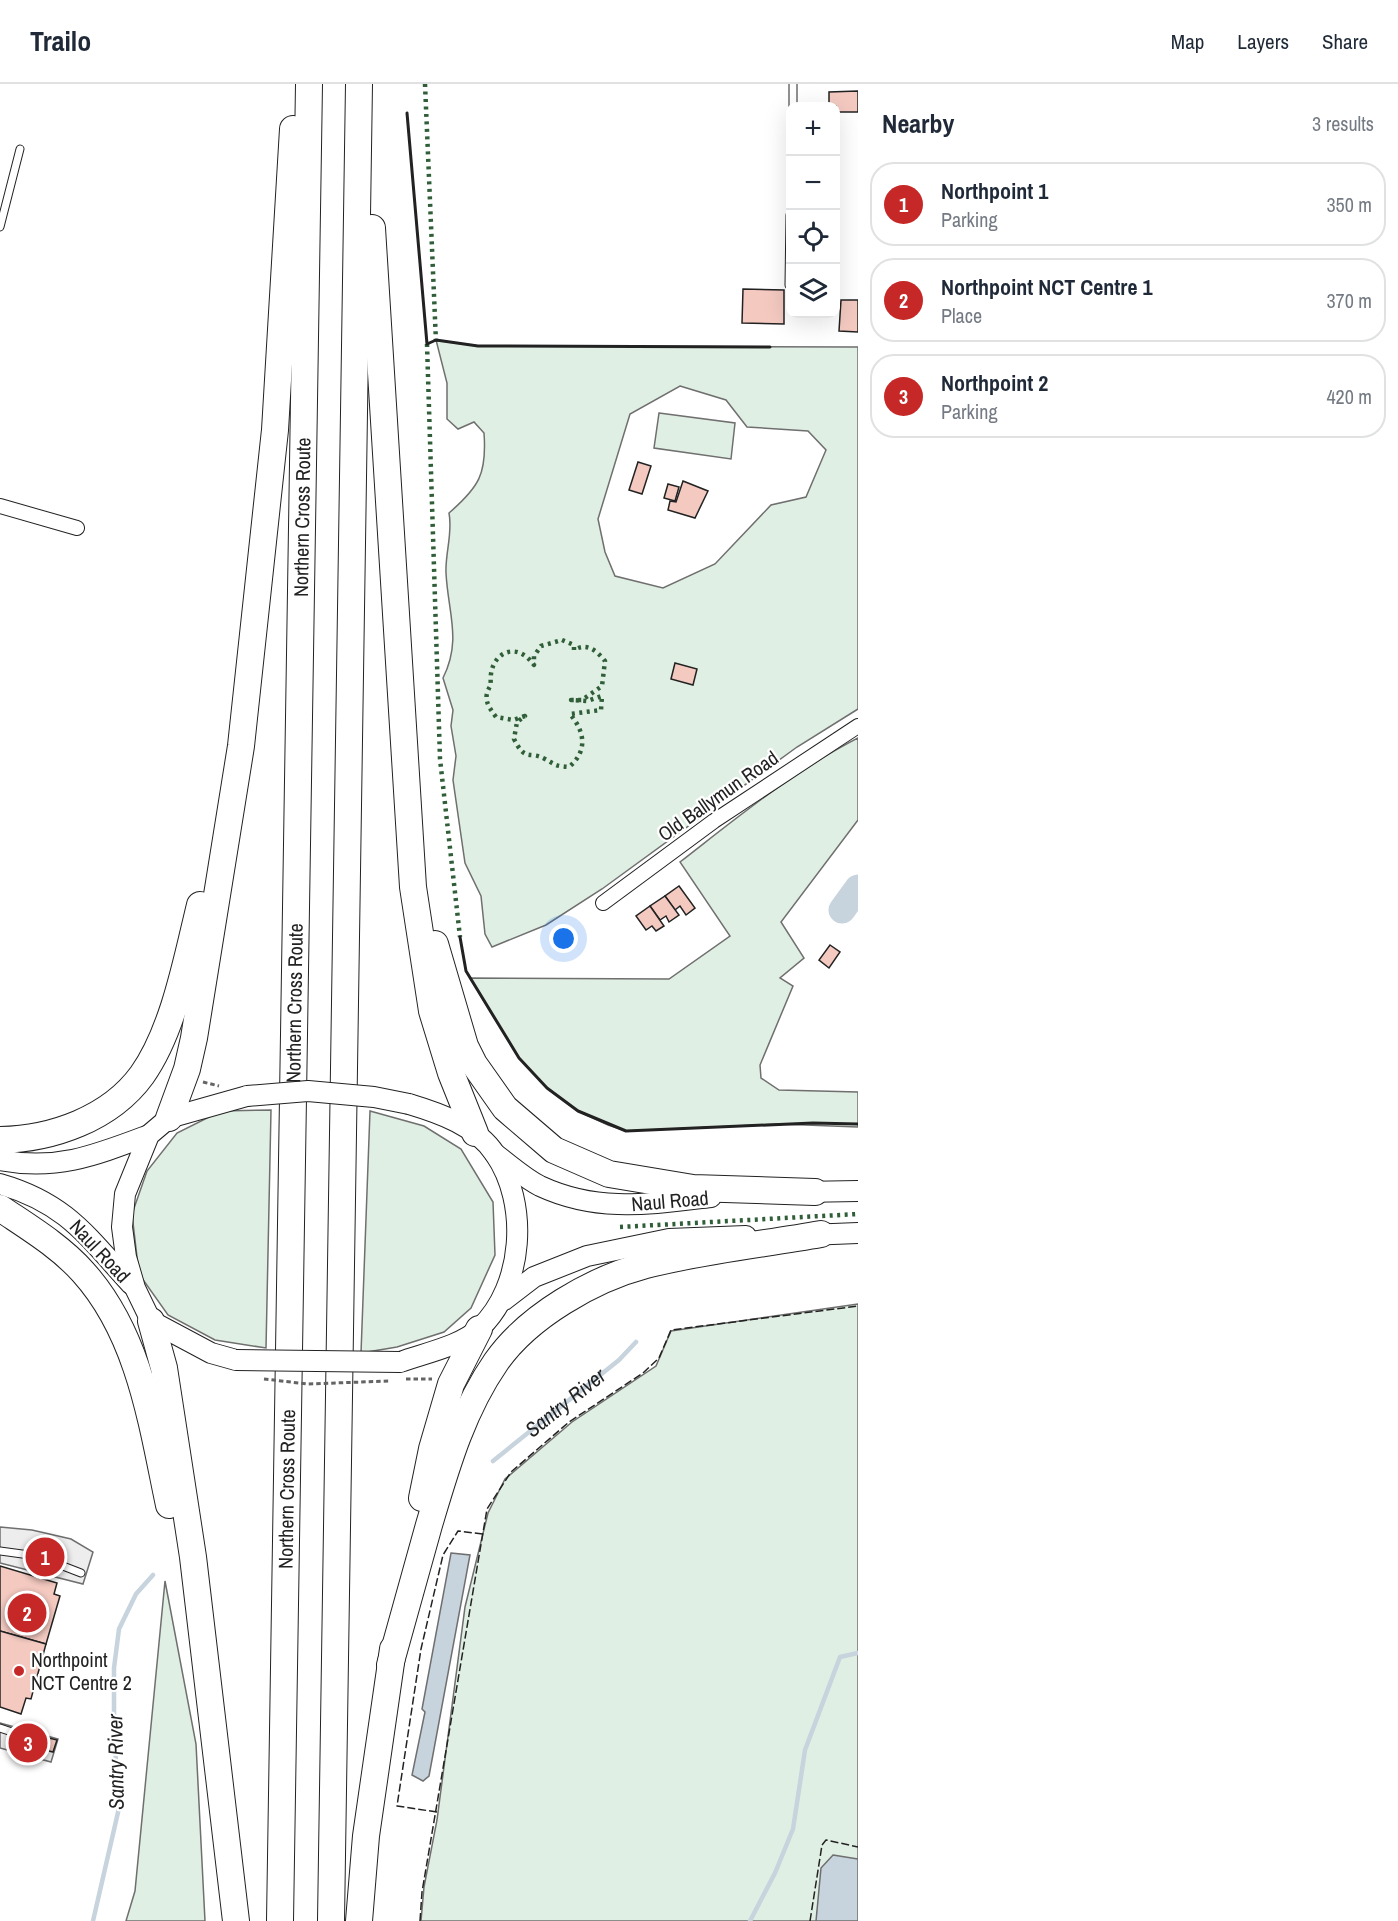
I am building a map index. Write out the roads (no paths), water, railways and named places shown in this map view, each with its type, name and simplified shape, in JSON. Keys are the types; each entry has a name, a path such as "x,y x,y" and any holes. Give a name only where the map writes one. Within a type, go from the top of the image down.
{"highway":[{"path":"168,1118 187,1068 194,1038 241,746 275,430 296,84"},
{"name":"Northern Cross Route","path":"280,1921 309,84"},
{"path":"361,84 413,887 432,1011 451,1073 475,1133"},
{"path":"331,1921 361,84"},
{"path":"0,1140 52,1134 93,1118 122,1096 142,1074 159,1041 175,1000 241,746"},
{"path":"406,779 431,932 462,1037 474,1064 505,1108 554,1150 609,1174 693,1188 815,1192"},
{"path":"0,1208 47,1240 83,1271 109,1307 128,1344 147,1405 215,1727"},
{"path":"390,1665 441,1484 466,1412 497,1360 528,1328 555,1307 598,1282 646,1265 821,1234"},
{"path":"151,1321 164,1368 193,1557 215,1727 236,1921"},
{"path":"359,1921 366,1836 390,1665 432,1449 451,1384 479,1329"}],"main road":[{"path":"0,1160 27,1165 74,1161 149,1135 168,1118 247,1096 308,1091 374,1097 409,1104 437,1112 475,1133 495,1154 513,1194 517,1226 516,1254 510,1281 499,1304 479,1329 400,1371 236,1360 211,1353 151,1321 135,1288 126,1257 122,1227 125,1194 149,1135"},
{"name":"Naul Road","path":"495,1154 538,1185 586,1203 640,1205 720,1196 858,1191"},
{"name":"Naul Road","path":"0,1184 30,1192 71,1218 135,1288"},
{"name":"Naul Road","path":"499,1304 534,1277 587,1256 627,1246 669,1239 858,1233"}],"street":[{"path":"0,506 77,528"},
{"name":"Old Ballymun Road","path":"603,903 714,821 858,726"}],"lane":[{"path":"793,84 793,102"},
{"path":"0,226 20,149"},
{"path":"0,1551 37,1556 81,1573"},
{"path":"0,1728 24,1736"}],"waterway":[{"name":"Santry River","path":"842,910 858,888"},
{"name":"Santry River","path":"493,1461 619,1360 636,1342"},
{"name":"Santry River","path":"93,1921 119,1808 114,1731 114,1668 119,1629 136,1594 153,1575"},
{"path":"750,1921 775,1873 793,1829 805,1750 840,1657 858,1653"}],"place":[{"name":"Northpoint 1","path":"45,1557"},
{"name":"Northpoint NCT Centre 1","path":"27,1613"},
{"name":"Northpoint NCT Centre 2","path":"19,1671"},
{"name":"Northpoint 2","path":"28,1743"}]}
